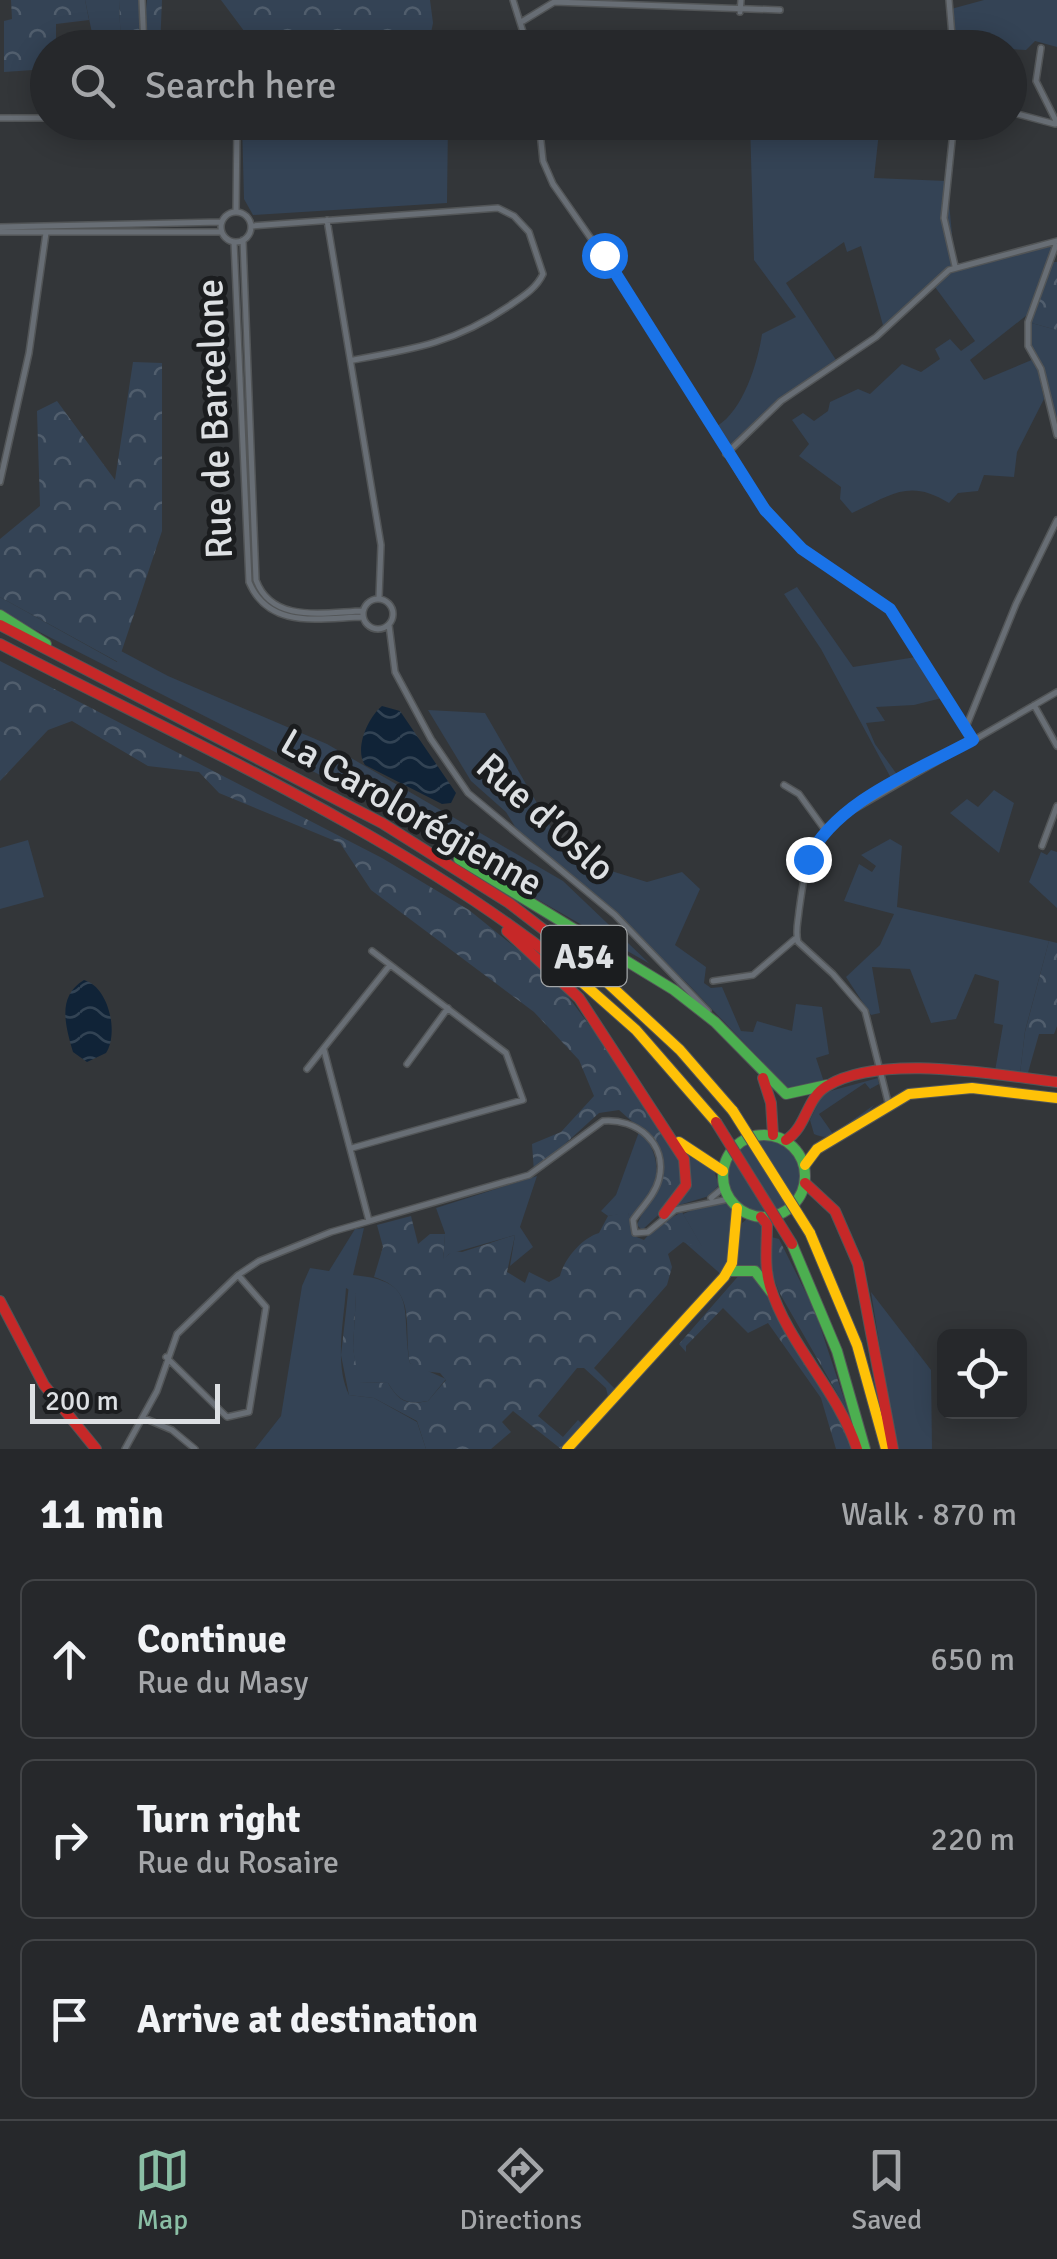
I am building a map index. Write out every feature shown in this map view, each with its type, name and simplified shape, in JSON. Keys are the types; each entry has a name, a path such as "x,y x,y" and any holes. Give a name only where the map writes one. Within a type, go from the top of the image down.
{"main road":[{"path":"0,615 38,635 50,648"},
{"name":"La Carolorégienne","path":"0,625 406,836 505,897 604,972 694,1062 734,1110 810,1233 857,1345 890,1449"},
{"name":"La Carolorégienne","path":"0,648 386,848 545,950 637,1030 716,1122 792,1244 837,1351 861,1449"},
{"path":"406,836 426,841 599,941 715,1022 786,1094 881,1072 978,1074 1057,1082"},
{"path":"498,918 579,998 668,1131 684,1148 723,1171"},
{"path":"762,1073 771,1102 773,1135"},
{"path":"786,1140 803,1130 818,1094 828,1085"},
{"path":"805,1165 816,1148 845,1135 888,1102 929,1089 953,1087 1057,1098"},
{"path":"664,1214 683,1192 688,1176 668,1131"},
{"path":"567,1449 728,1271 736,1232 723,1171 740,1142 773,1135 786,1140 805,1165 806,1183 794,1205 777,1215 756,1216 736,1232"},
{"path":"806,1183 836,1212 847,1232 877,1354 890,1449"},
{"path":"733,1204 766,1224 764,1253 773,1294"},
{"path":"728,1271 755,1271 773,1294 861,1449"},
{"path":"0,1301 44,1385 96,1449"}],"street":[{"path":"142,0 143,30"},
{"path":"514,0 525,30"},
{"path":"666,0 666,9"},
{"path":"740,12 741,0"},
{"path":"949,0 952,30"},
{"path":"523,21 554,2 740,12 780,10"},
{"path":"1041,48 1036,81 1057,124"},
{"path":"1027,116 1057,124"},
{"path":"0,118 30,118"},
{"path":"236,212 237,140"},
{"path":"541,140 543,161 553,184 638,306 726,454 790,538 890,609 973,740"},
{"path":"952,140 944,218 955,266"},
{"path":"251,226 498,208 514,216 529,232 540,255 543,274 538,284 483,324 444,343 353,360"},
{"path":"0,230 221,222 236,212"},
{"path":"236,212 248,218 251,226"},
{"path":"328,220 381,546 379,598"},
{"path":"221,222 221,232"},
{"path":"0,230 221,232 234,242 243,240 251,226"},
{"path":"0,482 30,352 46,233"},
{"name":"Rue de Barcelone","path":"243,240 256,580 260,592 280,609 363,614"},
{"name":"Rue de Barcelone","path":"234,242 248,582 266,608 290,619 363,614"},
{"path":"726,454 781,401 876,337 955,266 1057,242"},
{"path":"1057,242 1028,322 1028,346 1041,369 1057,435"},
{"path":"966,727 1016,604 1057,520"},
{"path":"379,598 394,611 388,625 374,628 363,614 369,602 379,598"},
{"name":"Rue d'Oslo","path":"388,625 395,672 431,739 468,793 615,915 715,1022"},
{"path":"888,1102 865,1011 834,974 802,950 796,938 801,878 826,831 894,784 1056,694"},
{"path":"1034,706 1057,746"},
{"path":"784,784 799,794 826,831"},
{"path":"1042,846 1057,806"},
{"path":"712,981 753,975 796,938"},
{"path":"352,1148 523,1100 506,1053 372,950"},
{"path":"307,1068 390,965"},
{"path":"407,1064 448,1008"},
{"path":"324,1050 369,1221"},
{"path":"125,1449 144,1418 166,1357 186,1323 238,1274 298,1244 528,1175 591,1126 616,1120 633,1124 646,1134 660,1159 654,1193 633,1220 632,1228 642,1235 664,1214 708,1202 733,1204"},
{"path":"708,1202 724,1187"},
{"path":"166,1357 227,1418 239,1418 249,1412 266,1307 238,1274"},
{"path":"144,1418 172,1430 195,1449"}],"green space":[{"path":"11,0 85,0 89,20 56,24 56,30 30,30 30,70 4,72 4,21 12,19"},
{"path":"85,0 119,0 120,30 91,30"},
{"path":"119,0 141,0 145,19 147,0 162,0 161,30 120,30"},
{"path":"221,0 430,0 433,23 432,30 243,30"},
{"path":"984,0 1057,0 1057,47 1035,41 1027,49 1027,30 954,30 951,9"},
{"path":"242,140 448,140 447,203 253,215 244,199"},
{"path":"750,140 878,140 874,178 947,181 955,266 1057,241 1032,311 970,360 984,380 1034,359 1028,322 1057,330 1057,437 1037,366 1044,399 1017,452 1014,477 984,475 978,491 958,493 949,503 911,490 889,495 852,513 840,499 841,487 799,456 809,444 792,420 803,413 814,421 828,411 830,402 858,389 870,394 902,364 921,372 940,359 935,349 950,339 961,351 975,341 935,287 940,282 884,329 861,246 847,252 844,242 786,283 838,363 776,406 733,448 717,426 742,398 762,334 796,317 754,260"},
{"path":"1054,262 1057,330 1028,322 1044,276"},
{"path":"133,362 162,363 162,531 118,662 0,597 0,539 40,506 37,411 57,401 115,480"},
{"path":"797,587 853,667 916,657 942,698 914,705 876,707 885,721 866,723 875,744 901,780 892,780 821,649 784,594"},
{"path":"0,597 117,662 121,651 168,676 327,744 563,881 650,964 324,777 0,612"},
{"path":"0,661 382,858 469,910 564,991 668,1131 687,1167 683,1192 642,1230 637,1225 662,1168 646,1134 619,1110 599,1113 534,1172 532,1144 561,1132 594,1096 579,1060 534,1012 371,890 340,843 219,793 199,772 148,766 72,721 48,730 0,781"},
{"path":"428,710 485,713 567,855 589,874 608,870 647,882 682,872 700,889 675,945 706,967 704,983 711,988 722,987 741,1031 753,1032 757,1021 792,1031 796,1004 822,1007 829,1054 816,1058 824,1082 789,1090 687,983 522,838 506,812 471,781"},
{"path":"994,790 1014,803 999,853 950,813 967,799 978,807"},
{"path":"890,839 902,846 897,907 1049,941 1025,1031 1020,1074 995,1071 1003,1025 994,1023 999,981 975,974 956,1019 931,1023 910,969 872,967 880,1013 871,1015 846,977 880,945 894,914 844,901 859,864 872,872 876,866 861,855"},
{"path":"28,840 44,897 0,909 0,848"},
{"path":"1051,850 1057,852 1057,908 1029,882 1041,852 1047,855"},
{"path":"1049,941 1057,943 1057,1026 1054,1034 1039,1034 1027,1076 1020,1074 1025,1032"},
{"path":"878,1078 879,1084 870,1089 865,1083 819,1114 833,1134 874,1105 863,1118 839,1134 822,1137 814,1134 810,1120 823,1093"},
{"path":"640,1129 654,1156 656,1179 632,1229 628,1213 608,1216 601,1211 616,1195"},
{"path":"758,1135 782,1140 797,1152 805,1168 804,1185 797,1200 782,1211 762,1214 735,1207 739,1228 724,1277 683,1241 702,1247 683,1214 719,1199 733,1204 724,1182 726,1162 738,1146"},
{"path":"684,1154 713,1168 719,1185 709,1196 673,1207 689,1181"},
{"path":"537,1176 520,1227 533,1247 510,1266 515,1235 449,1254 443,1260 445,1233 436,1208"},
{"path":"628,1212 634,1236 644,1240 657,1225 682,1212 703,1248 683,1242 668,1254 672,1267 667,1285 594,1368 615,1389 608,1396 606,1388 584,1368 577,1368 538,1416 563,1437 578,1420 582,1424 561,1449 513,1411 502,1422 511,1432 491,1449 426,1449 417,1421 374,1398 349,1395 341,1355 349,1285 356,1294 353,1348 359,1382 388,1383 400,1398 414,1403 428,1401 446,1380 440,1373 423,1371 410,1363 403,1300 388,1283 374,1277 383,1247 377,1225 411,1216 418,1244 430,1234 445,1234 443,1259 453,1251 462,1252 515,1235 507,1272 525,1283 529,1272 549,1282 560,1276 580,1244 599,1233 608,1216"},
{"path":"747,1219 765,1224 768,1283 753,1266 735,1267 742,1223"},
{"path":"364,1228 353,1275 375,1278 398,1292 406,1314 410,1363 446,1379 428,1401 414,1402 400,1398 388,1383 358,1382 353,1348 356,1294 346,1288 341,1342 344,1383 349,1395 374,1398 417,1422 426,1449 255,1449 281,1416 302,1286 310,1268 329,1271 355,1229"},
{"path":"771,1237 779,1239 815,1311 849,1414 779,1292 768,1262"},
{"path":"741,1273 761,1280 833,1394 852,1449 836,1449 821,1398 768,1323 748,1333 723,1308 686,1346 686,1352 679,1344"},
{"path":"871,1292 931,1370 932,1449 896,1449"}],"water":[{"path":"382,706 400,711 456,793 451,803 442,804 365,765 361,751 364,734"},
{"path":"84,980 93,984 105,1001 112,1034 106,1053 87,1062 73,1052 65,1012 70,994"}],"traffic: fast":[{"path":"0,615 46,644"},
{"path":"459,859 674,990 715,1022 786,1094 827,1085"},
{"path":"764,1135 780,1138 793,1147 802,1160 805,1176 802,1192 793,1205 780,1214 764,1217 748,1214 735,1205 726,1192 723,1176 726,1160 735,1147 748,1138 764,1135"},
{"path":"792,1244 837,1351 865,1449"},
{"path":"728,1271 755,1271 771,1292"}],"traffic: slow":[{"path":"583,960 680,1050 733,1111"},
{"path":"558,961 636,1030 716,1122"},
{"path":"805,1165 817,1149 909,1094 972,1088 1057,1098"},
{"path":"733,1111 810,1233"},
{"path":"679,1142 723,1171"},
{"path":"567,1449 724,1277 732,1263 737,1208"},
{"path":"810,1233 857,1345 886,1449"}],"traffic: jam":[{"path":"0,625 382,823 509,903 583,960"},
{"path":"0,644 357,829 426,870 558,961"},
{"path":"507,931 579,998 684,1159 686,1185 664,1214"},
{"path":"786,1140 798,1128 820,1091 850,1076 877,1070 971,1071 1057,1082"},
{"path":"763,1078 771,1103 773,1135"},
{"path":"716,1122 792,1244"},
{"path":"805,1183 835,1211 858,1264 893,1449"},
{"path":"761,1217 767,1224 767,1271 778,1308 838,1407 857,1449"},
{"path":"0,1301 44,1385 96,1449"}],"route":[{"path":"604,255 702,408 726,454 765,510 802,549 868,590 890,609 973,740 839,820 818,840 808,859"}]}
